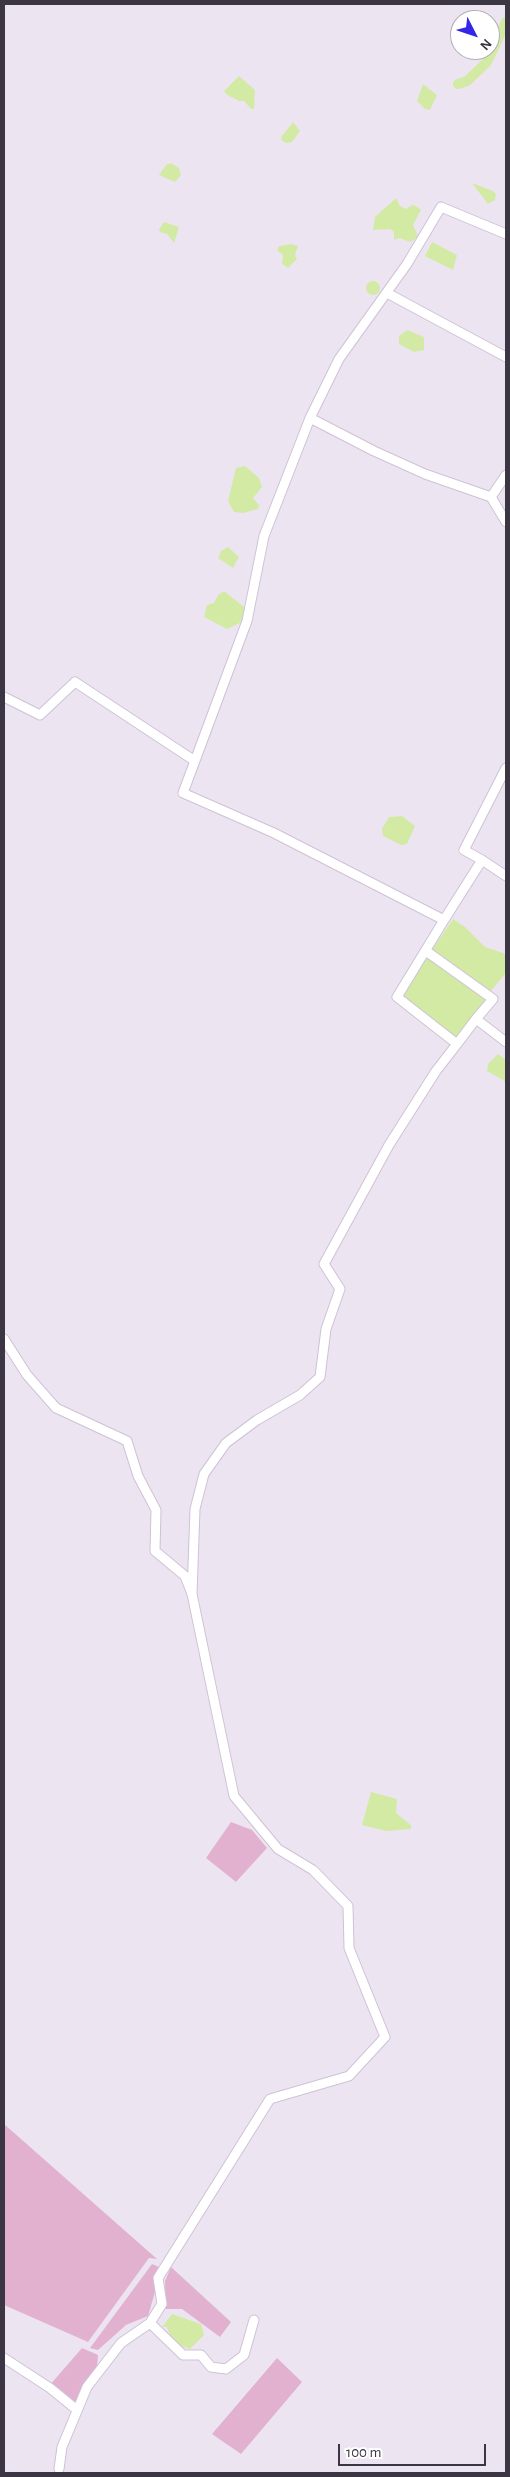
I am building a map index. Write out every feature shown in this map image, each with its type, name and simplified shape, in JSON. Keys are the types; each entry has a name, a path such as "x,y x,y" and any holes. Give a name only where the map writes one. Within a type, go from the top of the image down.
{"street":[{"path":"444,920 274,833 183,793 248,621 264,536 310,418 339,359 387,293 442,207 506,234"},
{"path":"387,293 506,357"},
{"path":"310,418 417,471 491,497 506,522"},
{"path":"491,497 506,474"},
{"path":"4,698 40,715 75,682 195,761"},
{"path":"506,768 464,850 506,876"},
{"path":"458,1044 397,997 482,860"},
{"path":"192,1594 196,1509 204,1474 226,1443 257,1420 300,1396 320,1377 326,1329 340,1289 324,1264 389,1145 436,1071 493,999 426,951"},
{"path":"476,1020 506,1042"},
{"path":"4,1339 27,1375 56,1408 127,1441 138,1476 156,1510 155,1551 185,1576 192,1594 234,1796 278,1850 313,1870 348,1906 349,1948 385,2037 349,2076 270,2099 158,2278 162,2304 150,2323 120,2343 87,2387 62,2447 59,2470"},
{"path":"150,2323 183,2355 201,2355 211,2367 226,2370 244,2355 254,2320"},
{"path":"4,2358 50,2388 77,2410"}],"shaded area":[{"path":"239,76 255,90 254,109 251,109 244,101 239,101 224,91"},
{"path":"423,84 437,95 430,110 425,109 417,101"},
{"path":"293,122 300,131 292,142 286,143 281,140 282,136"},
{"path":"171,163 179,168 181,175 175,182 159,175 166,165"},
{"path":"472,183 493,191 496,194 495,200 488,204"},
{"path":"396,198 400,206 406,209 412,205 421,210 413,225 418,236 411,242 399,238 394,240 394,232 390,229 373,230 375,217"},
{"path":"164,222 179,227 174,243 167,234 160,232 159,229"},
{"path":"432,242 457,255 453,270 425,256"},
{"path":"291,244 298,246 295,255 297,259 288,268 282,264 283,255 277,250 279,246"},
{"path":"370,281 376,281 380,288 376,295 370,295 366,291 366,285"},
{"path":"407,330 424,337 424,350 414,352 399,344 399,336"},
{"path":"245,466 259,478 262,487 253,498 259,505 258,509 243,513 234,512 228,501 236,468"},
{"path":"228,547 239,557 233,568 218,558 221,551"},
{"path":"224,591 244,607 245,611 240,623 227,629 204,617 207,605 214,603 218,595"},
{"path":"402,816 415,826 407,844 401,845 383,836 382,829 389,817"},
{"path":"453,919 465,927 485,947 506,954 506,973 490,992 431,951"},
{"path":"426,957 488,1001 458,1039 402,996"},
{"path":"498,1054 506,1060 506,1082 487,1071 488,1064"},
{"path":"371,1792 397,1799 396,1813 411,1825 411,1829 386,1831 362,1825"},
{"path":"231,1822 252,1830 267,1848 236,1882 206,1858"},
{"path":"4,2124 157,2259 149,2258 88,2342 4,2305"},
{"path":"152,2264 161,2268 155,2275 155,2292 148,2316 126,2325 98,2350 90,2348"},
{"path":"171,2267 231,2322 220,2337 182,2309 166,2309 165,2281"},
{"path":"172,2314 201,2324 204,2335 190,2349 179,2345 171,2338 167,2327 162,2327"},
{"path":"82,2348 98,2355 97,2367 76,2406 49,2386"},
{"path":"277,2358 302,2382 241,2454 212,2434"}],"waterway":[{"path":"458,84 467,81 487,62 506,22"}]}
